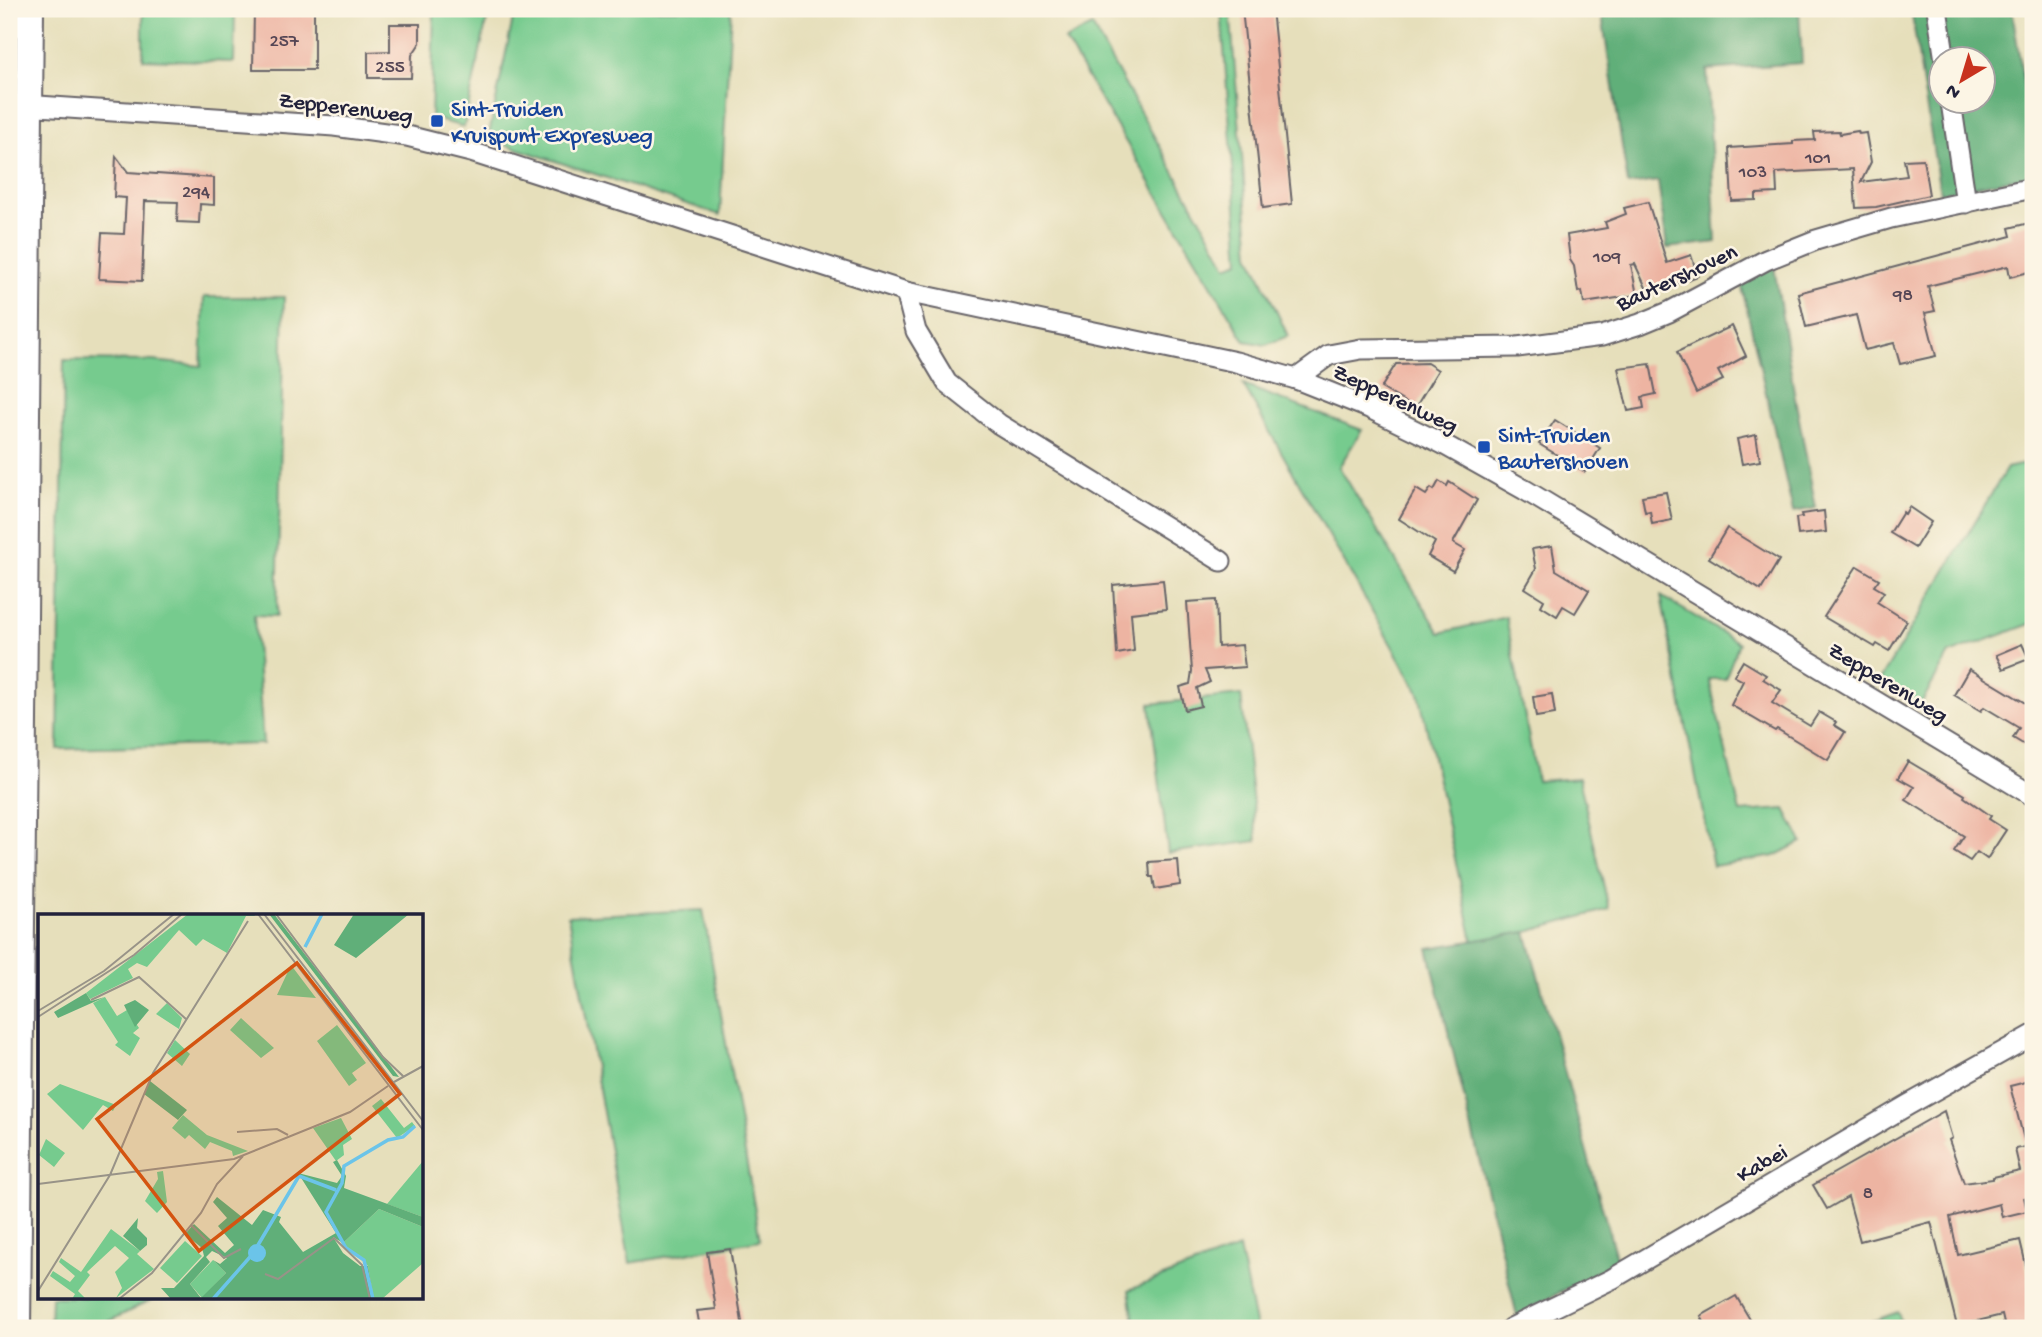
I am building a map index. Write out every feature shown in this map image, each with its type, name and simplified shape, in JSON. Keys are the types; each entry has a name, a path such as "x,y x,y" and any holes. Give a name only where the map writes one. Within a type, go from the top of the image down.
{"main road":[{"path":"17,1328 19,104 30,9"}],"street":[{"path":"1937,9 1943,46"},
{"name":"Zepperenweg","path":"19,104 334,126 407,136 521,167 906,292 1236,362 1296,379 1369,408 1443,444 1525,490 2033,796"},
{"path":"1953,116 1966,202"},
{"name":"Bautershoven","path":"1296,379 1329,355 1361,349 1517,347 1602,336 1669,312 1766,260 1816,240 1891,218 2033,188"},
{"path":"906,292 916,331 947,383 999,424 1221,561"},
{"name":"Kabei","path":"1510,1328 1612,1279 1908,1105 2033,1035"}],"green space":[{"path":"143,9 235,9 234,62 143,59"},
{"path":"434,9 489,9 464,127 431,118"},
{"path":"515,9 731,9 720,215 488,139"},
{"path":"1221,9 1230,9 1250,254 1288,336 1266,345 1245,341 1065,40 1092,26 1227,266 1240,261"},
{"path":"1601,9 1799,9 1802,63 1707,70 1716,242 1667,248 1658,181 1628,185"},
{"path":"1911,9 2012,9 2028,114 2033,113 2033,175 1940,193 1928,116 1996,116 1996,46 1926,46 1926,104"},
{"path":"1774,266 1816,508 1793,512 1741,283"},
{"path":"204,297 284,297 277,616 254,615 263,744 58,749 64,360 153,361 201,366"},
{"path":"1243,385 1362,430 1339,467 1440,633 1506,617 1537,781 1579,778 1609,909 1527,932 1473,941 1419,693"},
{"path":"2033,462 2033,623 1949,654 1919,707 1879,682 2007,468"},
{"path":"1661,596 1739,643 1725,679 1709,679 1740,812 1785,809 1802,842 1775,856 1713,866"},
{"path":"1241,695 1257,841 1168,853 1150,704"},
{"path":"703,910 760,1240 630,1263 568,916"},
{"path":"1526,932 1617,1261 1517,1316 1428,948"},
{"path":"1239,1248 1256,1328 1135,1328 1129,1290"},
{"path":"51,1298 155,1298 96,1328 50,1328"},
{"path":"1898,1312 1903,1328 1853,1328"}],"building":[{"path":"254,9 314,9 314,70 253,70"},
{"path":"1242,9 1272,9 1292,204 1263,208"},
{"path":"390,24 420,24 420,43 412,55 411,78 368,78 368,52 390,51"},
{"path":"1839,131 1840,134 1858,131 1859,134 1866,133 1871,162 1861,182 1907,176 1904,160 1923,159 1929,195 1876,207 1856,208 1853,169 1776,173 1777,193 1756,194 1756,200 1732,201 1729,148 1793,144 1793,141 1815,140 1814,132"},
{"path":"116,156 128,172 214,178 214,205 200,204 199,223 177,222 178,202 145,201 142,281 99,279 102,233 124,234 126,198 114,197"},
{"path":"1648,202 1667,263 1691,255 1698,276 1649,294 1635,264 1631,265 1637,295 1584,303 1582,291 1578,292 1574,266 1570,260 1567,235 1607,228 1605,222 1626,214 1624,208"},
{"path":"2033,222 2033,271 2010,277 2008,266 1928,286 1935,311 1925,313 1936,356 1900,364 1894,343 1865,350 1856,315 1806,327 1798,293 2011,236 2009,228"},
{"path":"1732,326 1746,356 1718,371 1723,380 1696,393 1677,352"},
{"path":"1427,363 1438,370 1415,408 1381,388 1396,364"},
{"path":"1650,364 1656,394 1642,397 1644,408 1628,411 1618,368"},
{"path":"1555,420 1600,448 1585,472 1539,444"},
{"path":"1756,435 1760,461 1742,464 1737,439"},
{"path":"1439,481 1447,486 1449,482 1477,500 1453,543 1465,550 1453,571 1428,556 1435,542 1399,519 1416,489 1426,495 1431,488 1434,490"},
{"path":"1666,492 1672,520 1652,524 1650,511 1645,512 1642,496"},
{"path":"1909,507 1931,522 1915,548 1890,533"},
{"path":"1824,511 1826,532 1798,535 1796,518 1802,517 1801,514"},
{"path":"1727,528 1779,560 1761,590 1709,558"},
{"path":"1552,546 1556,570 1589,590 1575,613 1563,606 1557,616 1541,606 1544,600 1525,588 1536,569 1532,549"},
{"path":"1857,566 1879,579 1874,586 1884,592 1877,602 1907,621 1889,651 1877,644 1875,647 1824,617"},
{"path":"1163,580 1166,609 1131,613 1134,651 1117,654 1113,585"},
{"path":"1216,600 1218,647 1242,645 1245,667 1205,670 1210,682 1197,688 1201,706 1185,710 1180,687 1190,684 1192,671 1187,602"},
{"path":"2022,644 2029,659 2003,669 1996,655"},
{"path":"1743,661 1766,675 1763,679 1781,690 1772,703 1810,726 1819,712 1836,722 1834,725 1845,732 1828,760 1731,705 1743,681 1734,676"},
{"path":"1969,669 2032,707 2033,705 2033,750 2013,738 2019,728 1984,707 1981,711 1954,695"},
{"path":"1552,694 1555,714 1536,717 1533,697"},
{"path":"1908,761 1965,795 1964,797 1991,816 1989,819 2006,830 1987,859 1977,852 1970,861 1954,851 1964,836 1906,800 1914,787 1898,778"},
{"path":"1178,860 1180,885 1155,889 1153,877 1150,877 1149,862"},
{"path":"2030,1081 2033,1092 2033,1200 2026,1201 2024,1197 2027,1211 2002,1217 1999,1204 1950,1217 1958,1255 2020,1240 2033,1295 2033,1328 2005,1328 2002,1315 1957,1326 1931,1222 1860,1241 1848,1197 1827,1209 1813,1185 1944,1111 1952,1138 1949,1140 1964,1183 1993,1179 2020,1171 2015,1149 2026,1147 2010,1086"},
{"path":"730,1249 743,1328 700,1328 697,1311 716,1309 707,1252"},
{"path":"1736,1296 1755,1328 1707,1328 1701,1316"}],"place":[{"name":"Sint-Truiden Kruispunt Expresweg","path":"437,121"},
{"name":"Sint-Truiden Bautershoven","path":"1484,447"}]}
